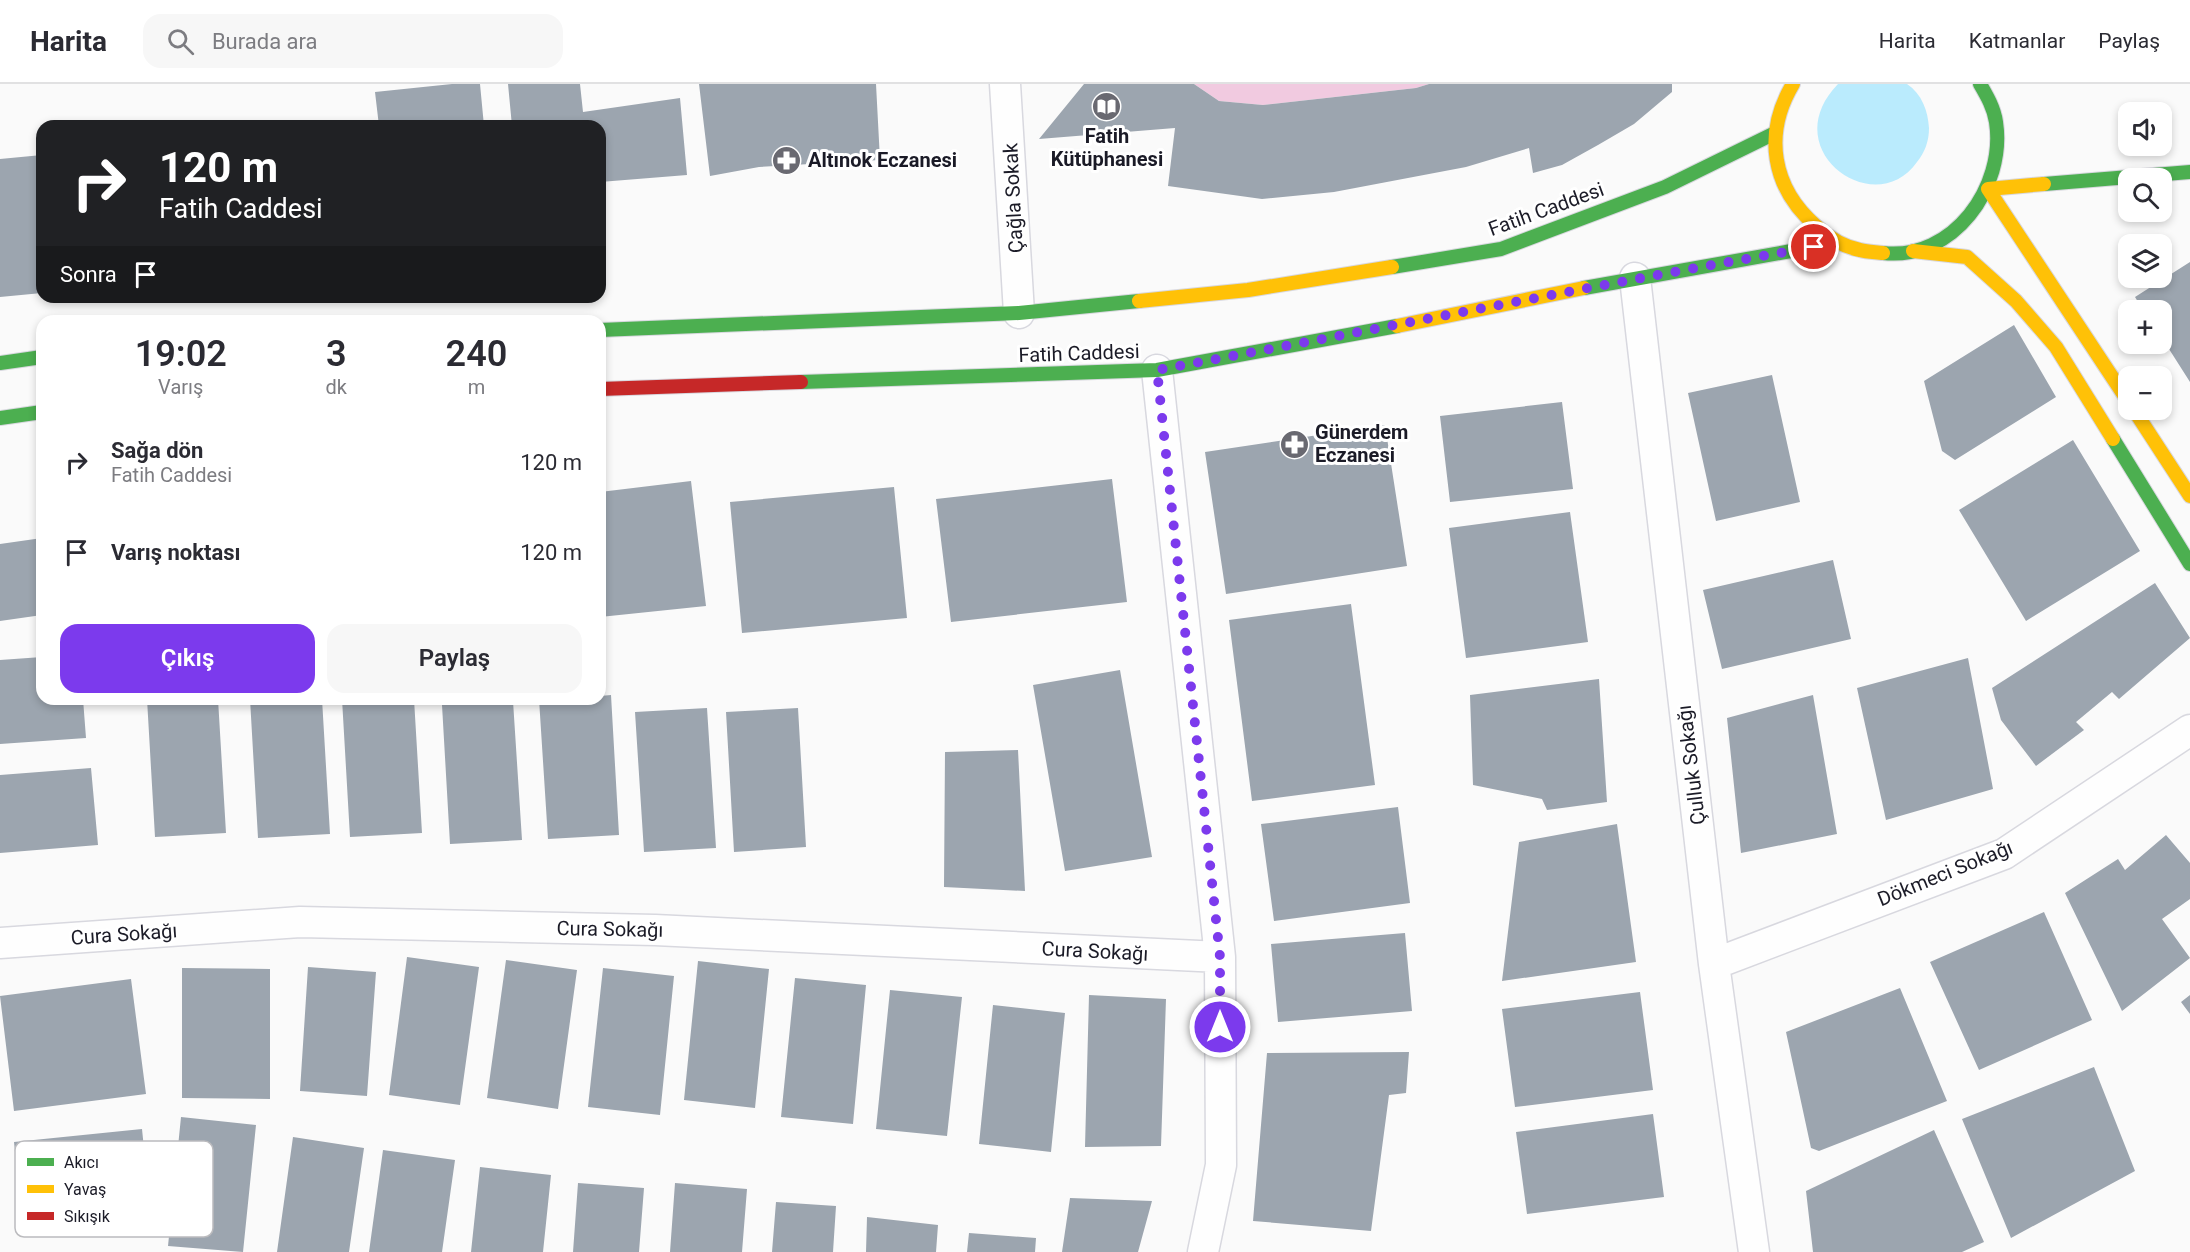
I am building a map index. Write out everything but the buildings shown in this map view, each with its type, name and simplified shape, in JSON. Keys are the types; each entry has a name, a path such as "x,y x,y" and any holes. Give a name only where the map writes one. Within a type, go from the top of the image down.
{"main road":[{"path":"1793,84 1784,97 1775,133 1777,166 1789,197 1809,224 1836,243 1861,251 1887,255 1913,251 1937,243 1958,229 1975,211 1988,189 1998,152 1994,113 1980,84"},
{"name":"Fatih Caddesi","path":"606,330 1019,313 1248,290 1501,249 1665,187 1775,133"},
{"path":"1988,189 2190,172"},
{"path":"1988,189 2118,386"},
{"name":"Fatih Caddesi","path":"606,389 1157,370 1357,334 1635,278 1836,243"},
{"path":"1913,251 1967,257 2016,300 2056,347 2190,564"},
{"path":"0,363 36,358"},
{"path":"0,418 36,413"},
{"path":"2141,420 2190,496"}],"street":[{"name":"Çağla Sokak","path":"1005,84 1019,313"},
{"name":"Çulluk Sokağı","path":"1635,278 1714,964 1754,1252"},
{"path":"1157,370 1220,957 1221,1166 1203,1252"},
{"name":"Dökmeci Sokağı","path":"1714,964 2004,854 2190,730"},
{"name":"Cura Sokağı","path":"0,943 300,922 655,930 1220,957"}],"shaded area":[{"path":"1194,84 1429,84 1416,88 1263,105 1219,101"}],"water":[{"path":"1838,84 1907,84 1920,98 1926,109 1929,133 1927,142 1917,162 1899,179 1878,184 1857,181 1838,170 1824,154 1817,132 1821,109"}],"traffic: fast":[{"path":"1883,253 1908,252 1932,245 1952,232 1969,215 1983,194 1992,171 1997,147 1995,117 1980,84"},
{"path":"1392,267 1501,249 1665,187 1775,133"},
{"path":"2044,184 2190,172"},
{"path":"1584,288 1836,243"},
{"path":"606,330 1019,313 1139,301"},
{"path":"801,382 1157,370 1397,326"},
{"path":"0,363 36,358"},
{"path":"0,418 36,413"},
{"path":"2113,439 2190,564"}],"traffic: slow":[{"path":"1793,84 1784,103 1775,141 1781,178 1790,195 1801,211 1831,238 1854,249 1883,253"},
{"path":"2044,184 1988,189 2118,386"},
{"path":"1913,251 1967,257 2016,301 2056,347 2113,439"},
{"path":"1139,301 1248,290 1392,267"},
{"path":"1397,326 1584,288"},
{"path":"2141,420 2190,496"}],"traffic: jam":[{"path":"606,389 801,382"}],"place":[{"name":"Fatih Kütüphanesi","path":"1107,106"},
{"name":"Altınok Eczanesi","path":"787,160"},
{"name":"Günerdem Eczanesi","path":"1294,444"}],"route":[{"path":"1220,1027 1220,957 1157,370 1357,334 1635,278 1814,247"}]}
